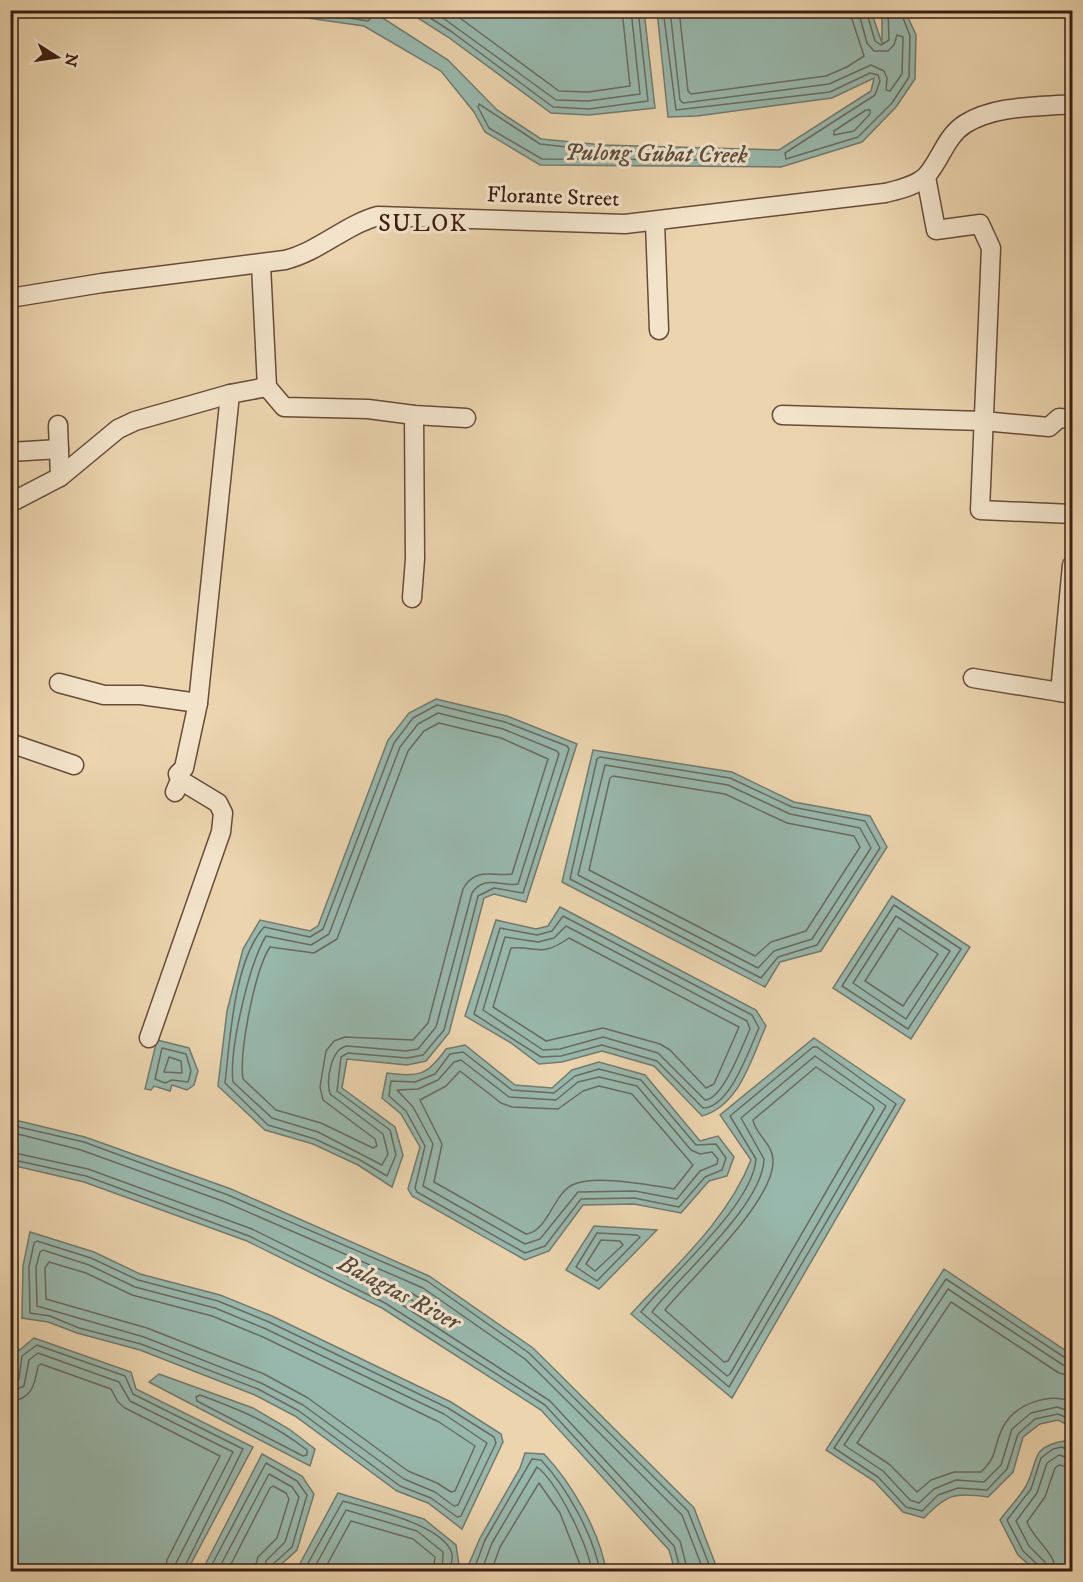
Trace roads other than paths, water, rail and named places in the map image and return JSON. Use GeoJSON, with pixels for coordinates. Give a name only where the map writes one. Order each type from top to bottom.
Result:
{"type":"FeatureCollection","features":[{"type":"Feature","properties":{"kind":"street"},"geometry":{"type":"LineString","coordinates":[[1072,104],[1005,110],[963,124],[947,142],[926,177],[936,230],[980,224],[991,248],[980,510],[1072,514]]}},
{"type":"Feature","properties":{"kind":"street","name":"Florante Street"},"geometry":{"type":"LineString","coordinates":[[10,298],[102,283],[261,265],[303,255],[356,224],[378,216],[625,224],[655,222],[885,193],[903,188],[926,177]]}},
{"type":"Feature","properties":{"kind":"street"},"geometry":{"type":"LineString","coordinates":[[655,222],[659,330]]}},
{"type":"Feature","properties":{"kind":"street"},"geometry":{"type":"LineString","coordinates":[[261,265],[267,387],[284,407],[368,409],[466,418]]}},
{"type":"Feature","properties":{"kind":"street"},"geometry":{"type":"LineString","coordinates":[[10,503],[60,477],[118,429],[135,421],[230,394],[267,387]]}},
{"type":"Feature","properties":{"kind":"street"},"geometry":{"type":"LineString","coordinates":[[149,1038],[221,832],[223,813],[218,803],[177,786],[178,774],[184,768],[198,703],[230,394]]}},
{"type":"Feature","properties":{"kind":"street"},"geometry":{"type":"LineString","coordinates":[[412,598],[415,559],[414,415]]}},
{"type":"Feature","properties":{"kind":"street"},"geometry":{"type":"LineString","coordinates":[[782,415],[983,421],[1049,427],[1059,418],[1072,419]]}},
{"type":"Feature","properties":{"kind":"street"},"geometry":{"type":"LineString","coordinates":[[58,426],[60,477]]}},
{"type":"Feature","properties":{"kind":"street"},"geometry":{"type":"LineString","coordinates":[[11,444],[59,449]]}},
{"type":"Feature","properties":{"kind":"street"},"geometry":{"type":"LineString","coordinates":[[973,678],[1066,693],[1072,565]]}},
{"type":"Feature","properties":{"kind":"street"},"geometry":{"type":"LineString","coordinates":[[59,683],[104,696],[141,694],[198,703]]}},
{"type":"Feature","properties":{"kind":"street"},"geometry":{"type":"LineString","coordinates":[[10,743],[74,765]]}},
{"type":"Feature","properties":{"kind":"water","name":"Pulong Gubat Creek"},"geometry":{"type":"Polygon","coordinates":[[[258,11],[372,11],[448,60],[497,110],[541,139],[603,145],[779,150],[871,91],[874,78],[832,98],[697,116],[668,117],[657,11],[871,11],[882,43],[882,11],[905,11],[916,35],[915,79],[896,107],[862,142],[781,167],[540,165],[485,132],[474,112],[441,71],[364,26],[258,11]]]}},
{"type":"Feature","properties":{"kind":"water"},"geometry":{"type":"Polygon","coordinates":[[[407,11],[644,11],[655,108],[589,115],[551,113],[448,37],[407,11]]]}},
{"type":"Feature","properties":{"kind":"water"},"geometry":{"type":"Polygon","coordinates":[[[436,699],[507,716],[577,744],[526,902],[494,894],[484,898],[449,1033],[426,1061],[407,1065],[347,1059],[342,1088],[395,1127],[403,1155],[392,1187],[358,1165],[313,1144],[265,1130],[218,1086],[227,1011],[243,949],[260,920],[310,931],[318,926],[388,740],[409,713],[436,699]]]}},
{"type":"Feature","properties":{"kind":"water"},"geometry":{"type":"Polygon","coordinates":[[[593,750],[732,772],[794,802],[870,816],[887,847],[821,951],[780,962],[765,987],[562,882],[593,750]]]}},
{"type":"Feature","properties":{"kind":"water"},"geometry":{"type":"Polygon","coordinates":[[[892,896],[970,947],[911,1039],[833,988],[892,896]]]}},
{"type":"Feature","properties":{"kind":"water"},"geometry":{"type":"Polygon","coordinates":[[[560,907],[756,1010],[766,1026],[743,1079],[726,1102],[702,1116],[654,1066],[602,1051],[562,1062],[539,1064],[511,1043],[465,1016],[496,920],[536,929],[548,926],[560,907]]]}},
{"type":"Feature","properties":{"kind":"water"},"geometry":{"type":"Polygon","coordinates":[[[814,1038],[905,1100],[732,1398],[631,1314],[682,1261],[714,1223],[741,1182],[751,1160],[720,1115],[814,1038]]]}},
{"type":"Feature","properties":{"kind":"water"},"geometry":{"type":"Polygon","coordinates":[[[157,1040],[189,1048],[198,1071],[194,1085],[187,1090],[172,1085],[170,1091],[154,1086],[151,1090],[145,1089],[157,1040]]]}},
{"type":"Feature","properties":{"kind":"water"},"geometry":{"type":"Polygon","coordinates":[[[465,1045],[515,1085],[552,1088],[572,1070],[599,1062],[645,1075],[700,1141],[718,1136],[734,1157],[727,1176],[709,1181],[681,1213],[634,1204],[583,1205],[549,1251],[525,1260],[412,1196],[408,1189],[420,1147],[401,1114],[382,1098],[387,1073],[407,1075],[421,1073],[433,1065],[446,1049],[465,1045]]]}},
{"type":"Feature","properties":{"kind":"water","name":"Balagtas River"},"geometry":{"type":"Polygon","coordinates":[[[11,1119],[85,1137],[231,1189],[429,1276],[533,1348],[694,1508],[718,1571],[675,1571],[669,1550],[541,1410],[382,1308],[247,1241],[84,1182],[11,1165],[11,1119]]]}},
{"type":"Feature","properties":{"kind":"water"},"geometry":{"type":"Polygon","coordinates":[[[594,1226],[657,1230],[599,1289],[566,1270],[594,1226]]]}},
{"type":"Feature","properties":{"kind":"water"},"geometry":{"type":"Polygon","coordinates":[[[30,1232],[94,1252],[140,1274],[220,1295],[272,1316],[451,1402],[501,1434],[503,1442],[462,1529],[428,1503],[397,1491],[295,1416],[255,1395],[140,1350],[77,1333],[48,1322],[22,1318],[23,1266],[30,1232]]]}},
{"type":"Feature","properties":{"kind":"water"},"geometry":{"type":"Polygon","coordinates":[[[944,1269],[1072,1355],[1072,1427],[1058,1420],[1040,1424],[1023,1437],[1013,1472],[988,1497],[959,1495],[952,1497],[939,1504],[924,1518],[903,1512],[874,1481],[826,1450],[944,1269]]]}},
{"type":"Feature","properties":{"kind":"water"},"geometry":{"type":"Polygon","coordinates":[[[34,1338],[131,1372],[136,1389],[253,1447],[187,1571],[20,1572],[11,1567],[10,1401],[16,1353],[34,1338]]]}},
{"type":"Feature","properties":{"kind":"water"},"geometry":{"type":"Polygon","coordinates":[[[159,1374],[253,1408],[289,1429],[315,1449],[310,1466],[149,1382],[159,1374]]]}},
{"type":"Feature","properties":{"kind":"water"},"geometry":{"type":"Polygon","coordinates":[[[1064,1441],[1072,1447],[1072,1571],[1036,1571],[1018,1555],[1000,1520],[1026,1486],[1040,1452],[1045,1447],[1064,1441]]]}},
{"type":"Feature","properties":{"kind":"water"},"geometry":{"type":"Polygon","coordinates":[[[525,1453],[544,1454],[574,1493],[598,1540],[606,1571],[466,1571],[480,1538],[520,1468],[525,1453]]]}},
{"type":"Feature","properties":{"kind":"water"},"geometry":{"type":"Polygon","coordinates":[[[262,1454],[302,1476],[314,1494],[297,1550],[274,1571],[202,1571],[262,1454]]]}},
{"type":"Feature","properties":{"kind":"water"},"geometry":{"type":"Polygon","coordinates":[[[338,1493],[424,1519],[456,1545],[459,1565],[453,1572],[296,1571],[338,1493]]]}},
{"type":"Feature","properties":{"kind":"district","name":"SULOK"},"geometry":{"type":"Point","coordinates":[423,224]}}]}
